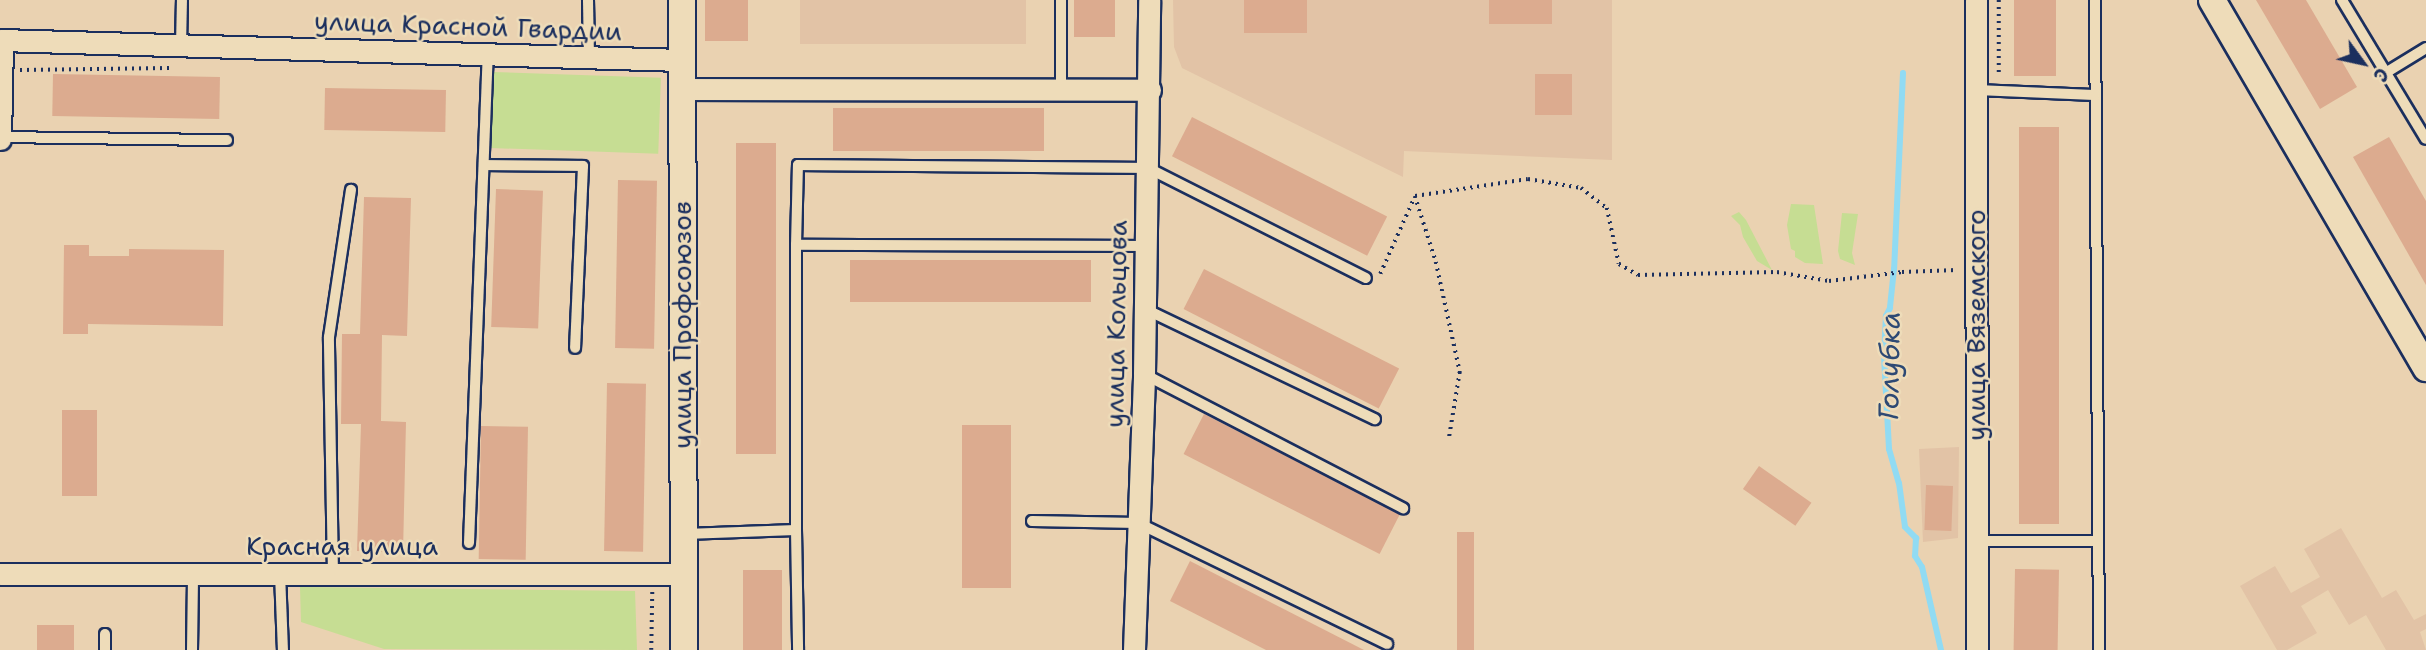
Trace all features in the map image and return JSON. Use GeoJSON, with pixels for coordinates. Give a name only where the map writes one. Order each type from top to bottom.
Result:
{"type":"FeatureCollection","features":[{"type":"Feature","properties":{"kind":"street","name":"улица Профсоюзов"},"geometry":{"type":"LineString","coordinates":[[682,0],[684,650]]}},
{"type":"Feature","properties":{"kind":"street","name":"улица Кольцова"},"geometry":{"type":"LineString","coordinates":[[1134,650],[1144,374],[1150,90],[1149,0]]}},
{"type":"Feature","properties":{"kind":"street","name":"улица Вяземского"},"geometry":{"type":"LineString","coordinates":[[1976,0],[1977,650]]}},
{"type":"Feature","properties":{"kind":"street"},"geometry":{"type":"LineString","coordinates":[[2212,0],[2426,368]]}},
{"type":"Feature","properties":{"kind":"street","name":"улица Красной Гвардии"},"geometry":{"type":"LineString","coordinates":[[1,40],[682,60]]}},
{"type":"Feature","properties":{"kind":"street"},"geometry":{"type":"LineString","coordinates":[[0,138],[1,40]]}},
{"type":"Feature","properties":{"kind":"street"},"geometry":{"type":"LineString","coordinates":[[682,89],[1150,90]]}},
{"type":"Feature","properties":{"kind":"street","name":"Красная улица"},"geometry":{"type":"LineString","coordinates":[[0,574],[684,574]]}},
{"type":"Feature","properties":{"kind":"lane"},"geometry":{"type":"LineString","coordinates":[[181,46],[182,0]]}},
{"type":"Feature","properties":{"kind":"lane"},"geometry":{"type":"LineString","coordinates":[[588,0],[589,58]]}},
{"type":"Feature","properties":{"kind":"lane"},"geometry":{"type":"LineString","coordinates":[[1061,0],[1061,90]]}},
{"type":"Feature","properties":{"kind":"lane"},"geometry":{"type":"LineString","coordinates":[[2095,0],[2099,650]]}},
{"type":"Feature","properties":{"kind":"lane"},"geometry":{"type":"LineString","coordinates":[[2342,0],[2426,139]]}},
{"type":"Feature","properties":{"kind":"lane"},"geometry":{"type":"LineString","coordinates":[[2387,72],[2426,48]]}},
{"type":"Feature","properties":{"kind":"lane"},"geometry":{"type":"LineString","coordinates":[[469,543],[488,55]]}},
{"type":"Feature","properties":{"kind":"lane"},"geometry":{"type":"LineString","coordinates":[[1976,90],[2095,95]]}},
{"type":"Feature","properties":{"kind":"lane"},"geometry":{"type":"LineString","coordinates":[[0,138],[227,140]]}},
{"type":"Feature","properties":{"kind":"lane"},"geometry":{"type":"LineString","coordinates":[[484,165],[583,166],[575,348]]}},
{"type":"Feature","properties":{"kind":"lane"},"geometry":{"type":"LineString","coordinates":[[798,650],[798,165],[1148,168],[1371,282]]}},
{"type":"Feature","properties":{"kind":"lane"},"geometry":{"type":"LineString","coordinates":[[333,574],[328,337],[351,190]]}},
{"type":"Feature","properties":{"kind":"lane"},"geometry":{"type":"LineString","coordinates":[[796,245],[1146,246]]}},
{"type":"Feature","properties":{"kind":"lane"},"geometry":{"type":"LineString","coordinates":[[1145,309],[1375,419]]}},
{"type":"Feature","properties":{"kind":"lane"},"geometry":{"type":"LineString","coordinates":[[1144,374],[1403,508]]}},
{"type":"Feature","properties":{"kind":"lane"},"geometry":{"type":"LineString","coordinates":[[1032,521],[1138,523],[1387,644]]}},
{"type":"Feature","properties":{"kind":"lane"},"geometry":{"type":"LineString","coordinates":[[683,534],[796,530]]}},
{"type":"Feature","properties":{"kind":"lane"},"geometry":{"type":"LineString","coordinates":[[1976,541],[2098,541]]}},
{"type":"Feature","properties":{"kind":"lane"},"geometry":{"type":"LineString","coordinates":[[280,573],[283,650]]}},
{"type":"Feature","properties":{"kind":"lane"},"geometry":{"type":"LineString","coordinates":[[192,650],[193,574]]}},
{"type":"Feature","properties":{"kind":"lane"},"geometry":{"type":"LineString","coordinates":[[104,634],[105,650]]}},
{"type":"Feature","properties":{"kind":"path"},"geometry":{"type":"LineString","coordinates":[[1415,196],[1528,179],[1581,188],[1607,208],[1619,264],[1638,275],[1777,272],[1829,281],[1902,272],[1976,270]]}},
{"type":"Feature","properties":{"kind":"path"},"geometry":{"type":"LineString","coordinates":[[1371,282],[1415,196]]}},
{"type":"Feature","properties":{"kind":"path"},"geometry":{"type":"LineString","coordinates":[[1415,196],[1436,262],[1461,372],[1449,439]]}},
{"type":"Feature","properties":{"kind":"path"},"geometry":{"type":"LineString","coordinates":[[652,575],[652,650]]}},
{"type":"Feature","properties":{"kind":"shaded area"},"geometry":{"type":"Polygon","coordinates":[[[800,0],[1026,0],[1026,44],[800,44],[800,0]]]}},
{"type":"Feature","properties":{"kind":"shaded area"},"geometry":{"type":"Polygon","coordinates":[[[1173,0],[1612,0],[1612,160],[1404,151],[1403,177],[1182,68],[1174,47],[1173,0]]]}},
{"type":"Feature","properties":{"kind":"shaded area"},"geometry":{"type":"Polygon","coordinates":[[[1959,447],[1958,538],[1923,542],[1919,449],[1959,447]]]}},
{"type":"Feature","properties":{"kind":"shaded area"},"geometry":{"type":"Polygon","coordinates":[[[2341,528],[2382,598],[2396,590],[2414,620],[2426,614],[2426,629],[2420,632],[2426,650],[2386,650],[2366,615],[2349,625],[2328,590],[2301,606],[2317,633],[2287,650],[2277,650],[2240,586],[2275,566],[2291,593],[2320,577],[2304,549],[2341,528]]]}},
{"type":"Feature","properties":{"kind":"green space"},"geometry":{"type":"Polygon","coordinates":[[[493,72],[661,78],[658,154],[490,148],[493,72]]]}},
{"type":"Feature","properties":{"kind":"green space"},"geometry":{"type":"Polygon","coordinates":[[[1791,204],[1814,205],[1823,264],[1805,263],[1795,257],[1787,225],[1791,204]]]}},
{"type":"Feature","properties":{"kind":"green space"},"geometry":{"type":"Polygon","coordinates":[[[1739,212],[1746,220],[1772,270],[1757,261],[1743,237],[1740,225],[1731,216],[1739,212]]]}},
{"type":"Feature","properties":{"kind":"green space"},"geometry":{"type":"Polygon","coordinates":[[[1842,213],[1858,214],[1852,253],[1855,265],[1840,259],[1838,251],[1842,213]]]}},
{"type":"Feature","properties":{"kind":"green space"},"geometry":{"type":"Polygon","coordinates":[[[300,587],[635,591],[637,650],[384,649],[301,622],[300,587]]]}},
{"type":"Feature","properties":{"kind":"building"},"geometry":{"type":"Polygon","coordinates":[[[705,0],[748,0],[748,41],[705,41],[705,0]]]}},
{"type":"Feature","properties":{"kind":"building"},"geometry":{"type":"Polygon","coordinates":[[[1074,0],[1115,0],[1115,37],[1074,37],[1074,0]]]}},
{"type":"Feature","properties":{"kind":"building"},"geometry":{"type":"Polygon","coordinates":[[[1244,0],[1307,0],[1307,33],[1244,33],[1244,0]]]}},
{"type":"Feature","properties":{"kind":"building"},"geometry":{"type":"Polygon","coordinates":[[[1489,0],[1552,0],[1552,24],[1489,24],[1489,0]]]}},
{"type":"Feature","properties":{"kind":"building"},"geometry":{"type":"Polygon","coordinates":[[[2014,0],[2056,0],[2056,76],[2014,76],[2014,0]]]}},
{"type":"Feature","properties":{"kind":"building"},"geometry":{"type":"Polygon","coordinates":[[[2256,0],[2306,0],[2357,87],[2320,109],[2256,0]]]}},
{"type":"Feature","properties":{"kind":"building"},"geometry":{"type":"Polygon","coordinates":[[[53,74],[220,77],[219,119],[52,116],[53,74]]]}},
{"type":"Feature","properties":{"kind":"building"},"geometry":{"type":"Polygon","coordinates":[[[1535,74],[1572,74],[1572,115],[1535,115],[1535,74]]]}},
{"type":"Feature","properties":{"kind":"building"},"geometry":{"type":"Polygon","coordinates":[[[325,88],[446,90],[445,132],[324,130],[325,88]]]}},
{"type":"Feature","properties":{"kind":"building"},"geometry":{"type":"Polygon","coordinates":[[[833,108],[1044,108],[1044,151],[833,151],[833,108]]]}},
{"type":"Feature","properties":{"kind":"building"},"geometry":{"type":"Polygon","coordinates":[[[1192,117],[1387,216],[1367,256],[1172,156],[1192,117]]]}},
{"type":"Feature","properties":{"kind":"building"},"geometry":{"type":"Polygon","coordinates":[[[2019,127],[2059,127],[2059,524],[2019,524],[2019,127]]]}},
{"type":"Feature","properties":{"kind":"building"},"geometry":{"type":"Polygon","coordinates":[[[2389,137],[2426,201],[2426,285],[2353,157],[2389,137]]]}},
{"type":"Feature","properties":{"kind":"building"},"geometry":{"type":"Polygon","coordinates":[[[736,143],[776,143],[776,454],[736,454],[736,143]]]}},
{"type":"Feature","properties":{"kind":"building"},"geometry":{"type":"Polygon","coordinates":[[[618,180],[657,181],[654,349],[615,348],[618,180]]]}},
{"type":"Feature","properties":{"kind":"building"},"geometry":{"type":"Polygon","coordinates":[[[496,189],[543,191],[538,329],[491,327],[496,189]]]}},
{"type":"Feature","properties":{"kind":"building"},"geometry":{"type":"Polygon","coordinates":[[[364,197],[411,198],[407,336],[382,335],[381,421],[406,422],[403,553],[357,551],[361,424],[341,424],[342,334],[360,334],[364,197]]]}},
{"type":"Feature","properties":{"kind":"building"},"geometry":{"type":"Polygon","coordinates":[[[64,245],[89,245],[89,256],[129,256],[129,249],[224,250],[223,326],[88,324],[88,334],[63,334],[64,245]]]}},
{"type":"Feature","properties":{"kind":"building"},"geometry":{"type":"Polygon","coordinates":[[[850,260],[1091,260],[1091,302],[850,302],[850,260]]]}},
{"type":"Feature","properties":{"kind":"building"},"geometry":{"type":"Polygon","coordinates":[[[1204,269],[1399,368],[1379,409],[1184,309],[1204,269]]]}},
{"type":"Feature","properties":{"kind":"building"},"geometry":{"type":"Polygon","coordinates":[[[607,383],[646,384],[643,552],[604,551],[607,383]]]}},
{"type":"Feature","properties":{"kind":"building"},"geometry":{"type":"Polygon","coordinates":[[[62,410],[97,410],[97,496],[62,496],[62,410]]]}},
{"type":"Feature","properties":{"kind":"building"},"geometry":{"type":"Polygon","coordinates":[[[1204,414],[1400,514],[1380,554],[1184,454],[1204,414]]]}},
{"type":"Feature","properties":{"kind":"building"},"geometry":{"type":"Polygon","coordinates":[[[962,425],[1011,425],[1011,588],[962,588],[962,425]]]}},
{"type":"Feature","properties":{"kind":"building"},"geometry":{"type":"Polygon","coordinates":[[[481,426],[528,427],[526,560],[479,559],[481,426]]]}},
{"type":"Feature","properties":{"kind":"building"},"geometry":{"type":"Polygon","coordinates":[[[1759,466],[1811,503],[1795,526],[1743,489],[1759,466]]]}},
{"type":"Feature","properties":{"kind":"building"},"geometry":{"type":"Polygon","coordinates":[[[1926,485],[1953,486],[1951,531],[1924,530],[1926,485]]]}},
{"type":"Feature","properties":{"kind":"building"},"geometry":{"type":"Polygon","coordinates":[[[1457,532],[1474,532],[1474,650],[1457,650],[1457,532]]]}},
{"type":"Feature","properties":{"kind":"building"},"geometry":{"type":"Polygon","coordinates":[[[1190,561],[1364,650],[1266,650],[1170,601],[1190,561]]]}},
{"type":"Feature","properties":{"kind":"building"},"geometry":{"type":"Polygon","coordinates":[[[2015,569],[2059,570],[2058,650],[2014,650],[2015,569]]]}},
{"type":"Feature","properties":{"kind":"building"},"geometry":{"type":"Polygon","coordinates":[[[743,570],[782,570],[782,650],[743,650],[743,570]]]}},
{"type":"Feature","properties":{"kind":"building"},"geometry":{"type":"Polygon","coordinates":[[[37,625],[74,625],[74,650],[37,650],[37,625]]]}},
{"type":"Feature","properties":{"kind":"waterway","name":"Голубка"},"geometry":{"type":"LineString","coordinates":[[1903,73],[1894,269],[1890,308],[1886,316],[1884,356],[1889,449],[1899,483],[1905,527],[1916,538],[1915,556],[1922,567],[1941,650]]}}]}
